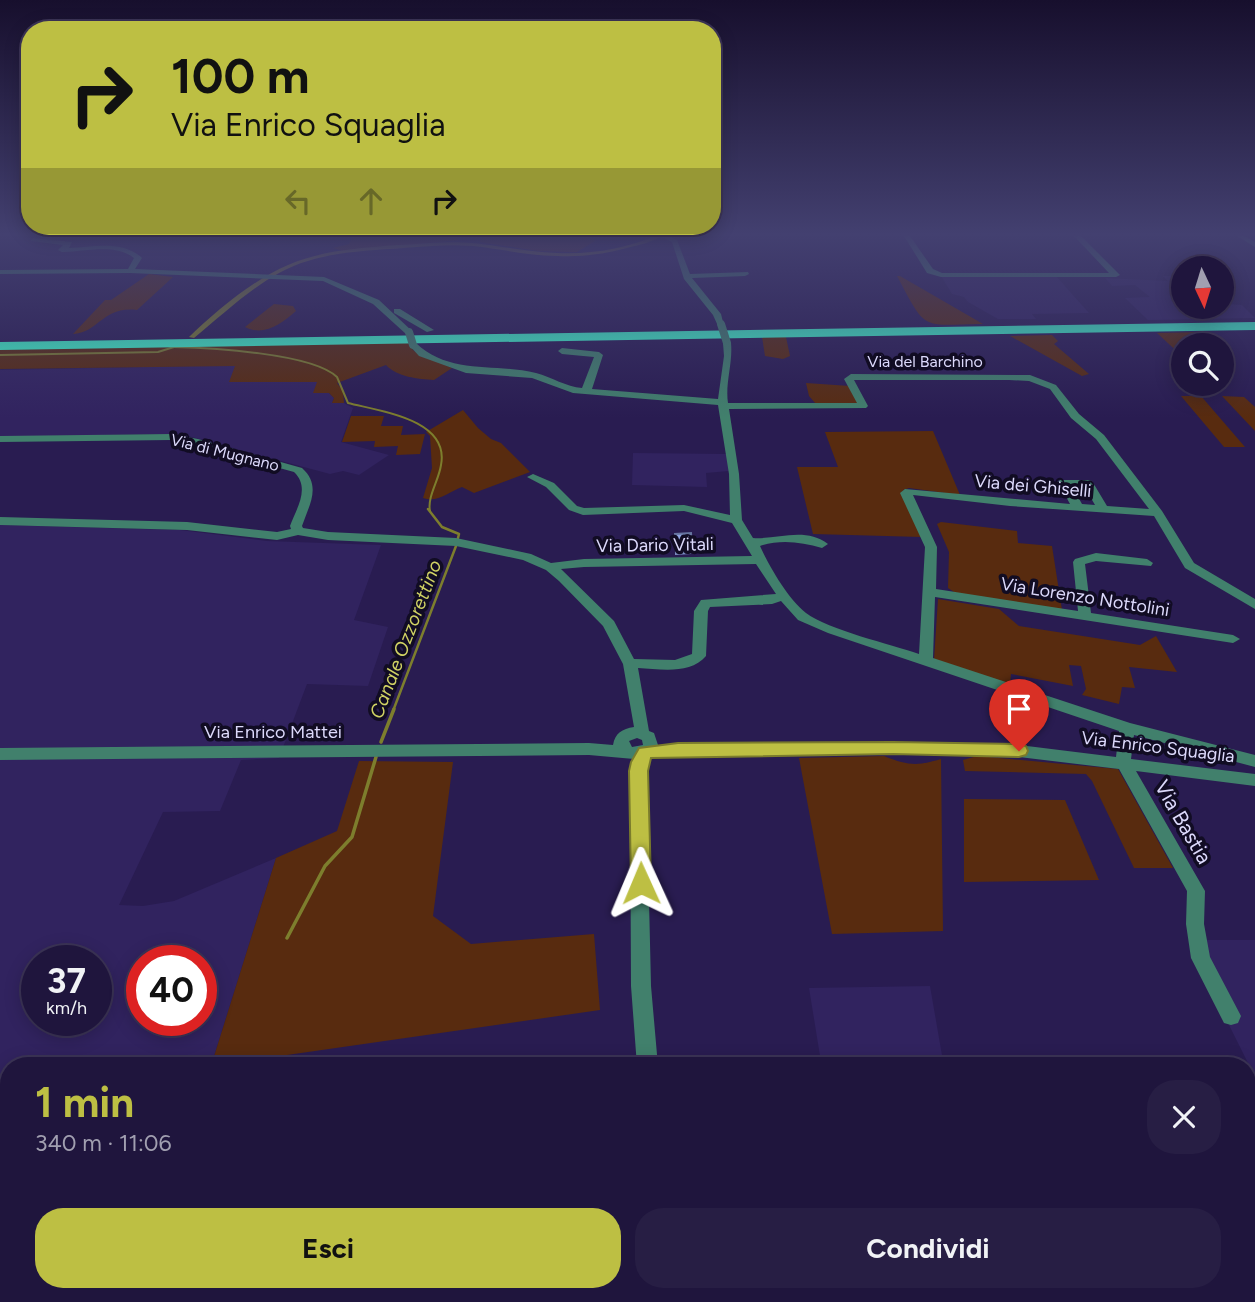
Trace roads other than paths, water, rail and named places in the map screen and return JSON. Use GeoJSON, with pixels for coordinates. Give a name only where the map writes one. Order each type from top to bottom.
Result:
{"type":"FeatureCollection","features":[{"type":"Feature","properties":{"kind":"highway"},"geometry":{"type":"LineString","coordinates":[[0,344],[1255,324]]}},
{"type":"Feature","properties":{"kind":"street"},"geometry":{"type":"LineString","coordinates":[[364,297],[430,330]]}},
{"type":"Feature","properties":{"kind":"street"},"geometry":{"type":"LineString","coordinates":[[702,297],[721,324],[727,343],[723,404],[734,474],[736,520],[783,596],[803,617],[926,662],[1127,728],[1255,761]]}},
{"type":"Feature","properties":{"kind":"street"},"geometry":{"type":"LineString","coordinates":[[376,302],[409,332],[413,345],[422,354],[466,370],[533,374],[560,386],[586,391],[723,404]]}},
{"type":"Feature","properties":{"kind":"street"},"geometry":{"type":"LineString","coordinates":[[562,351],[599,355],[586,391]]}},
{"type":"Feature","properties":{"kind":"street","name":"Via del Barchino"},"geometry":{"type":"LineString","coordinates":[[723,404],[863,406],[849,379],[851,377],[1030,377],[1054,387],[1075,416],[1100,437],[1158,513]]}},
{"type":"Feature","properties":{"kind":"street","name":"Via di Mugnano"},"geometry":{"type":"LineString","coordinates":[[0,439],[171,437],[298,470],[306,476],[310,484],[296,526],[298,531]]}},
{"type":"Feature","properties":{"kind":"street"},"geometry":{"type":"LineString","coordinates":[[533,477],[550,485],[573,508],[583,512],[684,508],[736,520]]}},
{"type":"Feature","properties":{"kind":"street"},"geometry":{"type":"LineString","coordinates":[[1078,508],[1064,482],[1088,483],[1104,510]]}},
{"type":"Feature","properties":{"kind":"street","name":"Via dei Ghiselli"},"geometry":{"type":"LineString","coordinates":[[930,592],[931,547],[906,493],[917,491],[1078,508],[1158,513]]}},
{"type":"Feature","properties":{"kind":"street"},"geometry":{"type":"LineString","coordinates":[[1158,513],[1189,565],[1255,605]]}},
{"type":"Feature","properties":{"kind":"street"},"geometry":{"type":"LineString","coordinates":[[0,521],[187,526],[277,536],[298,531],[328,536],[476,544],[527,557],[550,567],[564,578],[609,624],[630,664],[637,714],[641,986],[647,1057]]}},
{"type":"Feature","properties":{"kind":"street"},"geometry":{"type":"LineString","coordinates":[[0,536],[14,521]]}},
{"type":"Feature","properties":{"kind":"street"},"geometry":{"type":"LineString","coordinates":[[753,544],[764,539],[822,544]]}},
{"type":"Feature","properties":{"kind":"street"},"geometry":{"type":"LineString","coordinates":[[1086,616],[1079,562],[1096,557],[1147,563]]}},
{"type":"Feature","properties":{"kind":"street","name":"Via Dario Vitali"},"geometry":{"type":"LineString","coordinates":[[550,567],[584,563],[760,559]]}},
{"type":"Feature","properties":{"kind":"street"},"geometry":{"type":"LineString","coordinates":[[926,662],[930,592]]}},
{"type":"Feature","properties":{"kind":"street","name":"Via Lorenzo Nottolini"},"geometry":{"type":"LineString","coordinates":[[930,592],[1233,639]]}},
{"type":"Feature","properties":{"kind":"street"},"geometry":{"type":"LineString","coordinates":[[630,664],[682,665],[693,661],[699,656],[701,611],[706,603],[772,600],[783,596]]}},
{"type":"Feature","properties":{"kind":"street"},"geometry":{"type":"LineString","coordinates":[[1123,762],[1127,728]]}},
{"type":"Feature","properties":{"kind":"street","name":"Via Enrico Mattei"},"geometry":{"type":"LineString","coordinates":[[0,754],[636,747]]}},
{"type":"Feature","properties":{"kind":"street","name":"Via Enrico Squaglia"},"geometry":{"type":"LineString","coordinates":[[636,747],[976,748],[1123,762],[1255,779]]}},
{"type":"Feature","properties":{"kind":"street","name":"Via Bastia"},"geometry":{"type":"LineString","coordinates":[[1123,762],[1196,891],[1195,924],[1201,958],[1231,1016]]}},
{"type":"Feature","properties":{"kind":"waterway"},"geometry":{"type":"LineString","coordinates":[[192,337],[241,297]]}},
{"type":"Feature","properties":{"kind":"waterway","name":"Canale Ozzorettino"},"geometry":{"type":"LineString","coordinates":[[0,355],[158,352],[174,347],[260,353],[306,362],[337,377],[348,403],[410,420],[435,437],[441,449],[441,465],[430,500],[430,511]]}},
{"type":"Feature","properties":{"kind":"waterway","name":"Canale Ozzorettino"},"geometry":{"type":"LineString","coordinates":[[428,509],[442,527],[459,534],[458,538]]}},
{"type":"Feature","properties":{"kind":"waterway","name":"Canale Ozzorettino"},"geometry":{"type":"LineString","coordinates":[[393,711],[456,546]]}},
{"type":"Feature","properties":{"kind":"waterway","name":"Canale Ozzorettino"},"geometry":{"type":"LineString","coordinates":[[381,742],[394,709]]}},
{"type":"Feature","properties":{"kind":"waterway","name":"Canale Ozzorettino"},"geometry":{"type":"LineString","coordinates":[[287,938],[325,866],[352,837],[376,757]]}}]}
